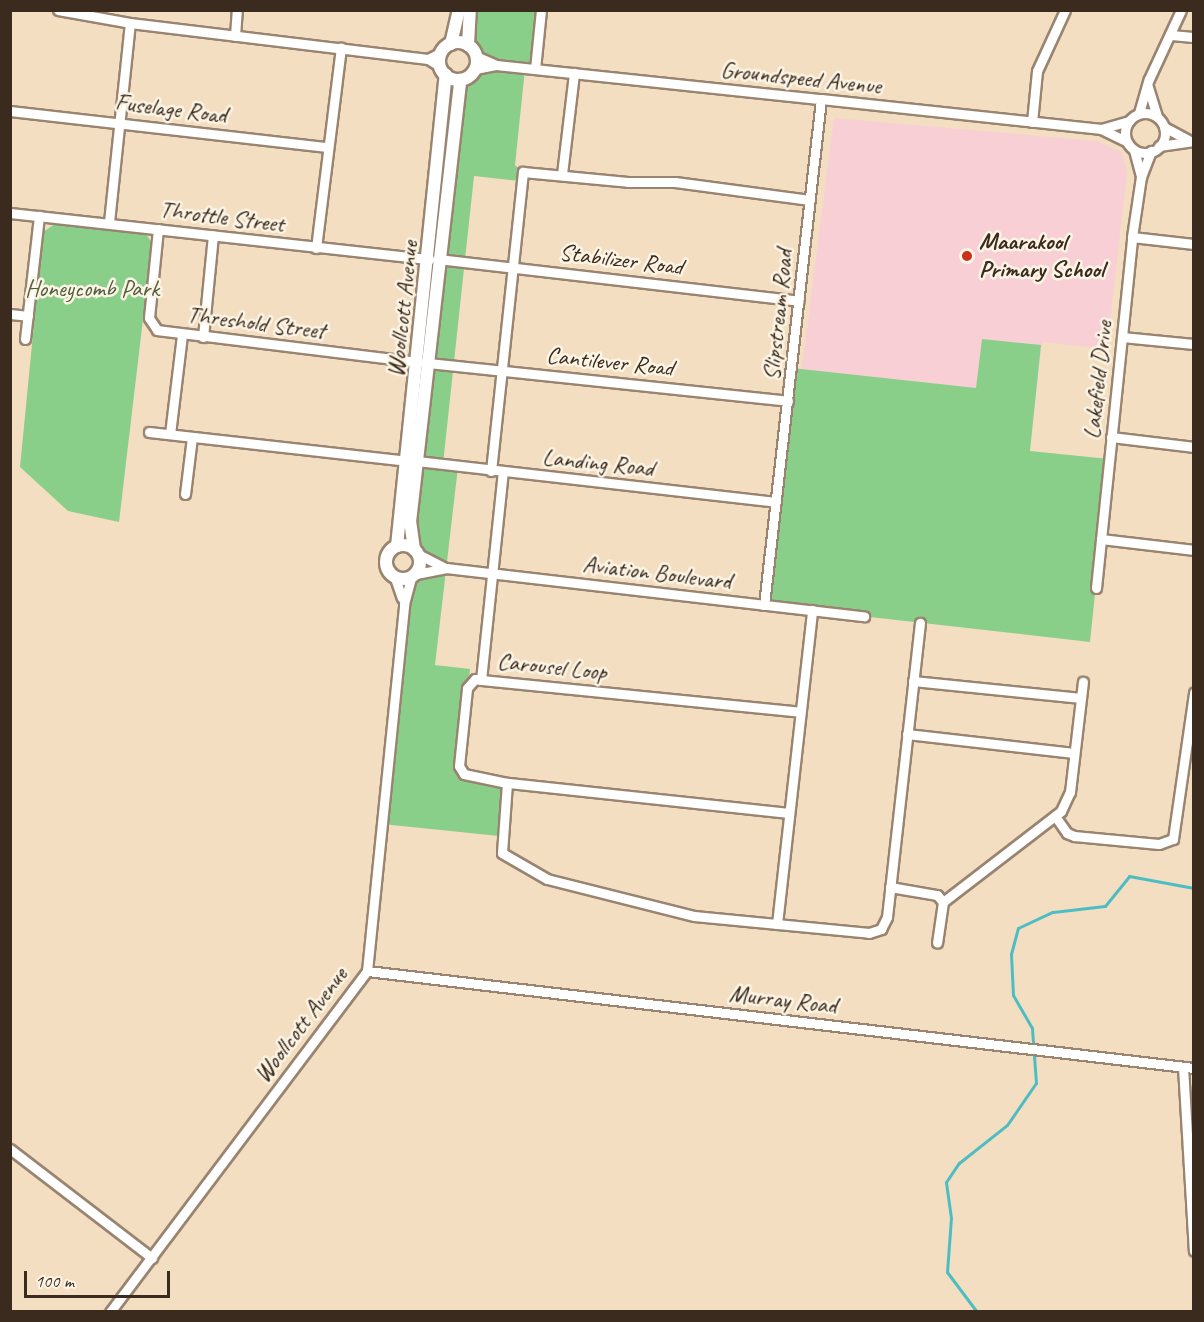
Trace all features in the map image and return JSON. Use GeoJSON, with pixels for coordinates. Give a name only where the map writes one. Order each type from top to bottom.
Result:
{"type":"FeatureCollection","features":[{"type":"Feature","properties":{"kind":"main road","name":"Woollcott Avenue"},"geometry":{"type":"LineString","coordinates":[[395,578],[386,563],[388,553],[397,546],[412,461],[433,259],[443,71],[446,48],[459,10]]}},
{"type":"Feature","properties":{"kind":"main road"},"geometry":{"type":"LineString","coordinates":[[443,71],[460,80],[475,69],[470,10]]}},
{"type":"Feature","properties":{"kind":"main road"},"geometry":{"type":"LineString","coordinates":[[446,48],[472,50]]}},
{"type":"Feature","properties":{"kind":"main road","name":"Woollcott Avenue"},"geometry":{"type":"LineString","coordinates":[[433,259],[460,80]]}},
{"type":"Feature","properties":{"kind":"main road","name":"Woollcott Avenue"},"geometry":{"type":"LineString","coordinates":[[412,461],[410,522],[420,565],[413,576]]}},
{"type":"Feature","properties":{"kind":"main road"},"geometry":{"type":"LineString","coordinates":[[397,546],[416,552]]}},
{"type":"Feature","properties":{"kind":"main road"},"geometry":{"type":"LineString","coordinates":[[395,578],[413,576]]}},
{"type":"Feature","properties":{"kind":"street"},"geometry":{"type":"LineString","coordinates":[[58,10],[130,23],[428,59],[443,71]]}},
{"type":"Feature","properties":{"kind":"street"},"geometry":{"type":"LineString","coordinates":[[235,36],[237,10]]}},
{"type":"Feature","properties":{"kind":"street"},"geometry":{"type":"LineString","coordinates":[[535,69],[541,10]]}},
{"type":"Feature","properties":{"kind":"street"},"geometry":{"type":"LineString","coordinates":[[1032,122],[1037,71],[1065,10]]}},
{"type":"Feature","properties":{"kind":"street"},"geometry":{"type":"LineString","coordinates":[[1181,10],[1149,83],[1139,113],[1128,121],[1126,141],[1134,150],[1155,149],[1191,141]]}},
{"type":"Feature","properties":{"kind":"street"},"geometry":{"type":"LineString","coordinates":[[109,222],[130,23]]}},
{"type":"Feature","properties":{"kind":"street"},"geometry":{"type":"LineString","coordinates":[[1170,35],[1194,37]]}},
{"type":"Feature","properties":{"kind":"street"},"geometry":{"type":"LineString","coordinates":[[316,248],[340,48]]}},
{"type":"Feature","properties":{"kind":"street"},"geometry":{"type":"LineString","coordinates":[[428,59],[446,48]]}},
{"type":"Feature","properties":{"kind":"street","name":"Groundspeed Avenue"},"geometry":{"type":"LineString","coordinates":[[472,50],[496,65]]}},
{"type":"Feature","properties":{"kind":"street","name":"Groundspeed Avenue"},"geometry":{"type":"LineString","coordinates":[[475,69],[496,65],[1101,129],[1126,141]]}},
{"type":"Feature","properties":{"kind":"street"},"geometry":{"type":"LineString","coordinates":[[562,174],[574,73]]}},
{"type":"Feature","properties":{"kind":"street"},"geometry":{"type":"LineString","coordinates":[[1149,83],[1157,117],[1164,127],[1191,141]]}},
{"type":"Feature","properties":{"kind":"street","name":"Slipstream Road"},"geometry":{"type":"LineString","coordinates":[[764,605],[821,99]]}},
{"type":"Feature","properties":{"kind":"street","name":"Fuselage Road"},"geometry":{"type":"LineString","coordinates":[[10,111],[327,147]]}},
{"type":"Feature","properties":{"kind":"street"},"geometry":{"type":"LineString","coordinates":[[1139,113],[1157,117]]}},
{"type":"Feature","properties":{"kind":"street","name":"Groundspeed Avenue"},"geometry":{"type":"LineString","coordinates":[[1101,129],[1128,121]]}},
{"type":"Feature","properties":{"kind":"street"},"geometry":{"type":"LineString","coordinates":[[1155,149],[1164,127]]}},
{"type":"Feature","properties":{"kind":"street","name":"Lakefield Drive"},"geometry":{"type":"LineString","coordinates":[[1096,588],[1132,237],[1141,177],[1155,149]]}},
{"type":"Feature","properties":{"kind":"street","name":"Lakefield Drive"},"geometry":{"type":"LineString","coordinates":[[1134,150],[1141,177]]}},
{"type":"Feature","properties":{"kind":"street"},"geometry":{"type":"LineString","coordinates":[[491,471],[523,172],[628,182],[675,182],[810,200]]}},
{"type":"Feature","properties":{"kind":"street","name":"Throttle Street"},"geometry":{"type":"LineString","coordinates":[[10,213],[433,259]]}},
{"type":"Feature","properties":{"kind":"street"},"geometry":{"type":"LineString","coordinates":[[26,339],[39,216]]}},
{"type":"Feature","properties":{"kind":"street","name":"Threshold Street"},"geometry":{"type":"LineString","coordinates":[[158,229],[148,318],[157,330],[182,335],[423,362]]}},
{"type":"Feature","properties":{"kind":"street"},"geometry":{"type":"LineString","coordinates":[[202,337],[213,235]]}},
{"type":"Feature","properties":{"kind":"street"},"geometry":{"type":"LineString","coordinates":[[1132,237],[1194,244]]}},
{"type":"Feature","properties":{"kind":"street","name":"Stabilizer Road"},"geometry":{"type":"LineString","coordinates":[[433,259],[512,266],[799,301]]}},
{"type":"Feature","properties":{"kind":"street"},"geometry":{"type":"LineString","coordinates":[[10,314],[28,316]]}},
{"type":"Feature","properties":{"kind":"street"},"geometry":{"type":"LineString","coordinates":[[170,434],[182,335]]}},
{"type":"Feature","properties":{"kind":"street"},"geometry":{"type":"LineString","coordinates":[[1122,337],[1194,344]]}},
{"type":"Feature","properties":{"kind":"street","name":"Cantilever Road"},"geometry":{"type":"LineString","coordinates":[[423,362],[788,401]]}},
{"type":"Feature","properties":{"kind":"street","name":"Landing Road"},"geometry":{"type":"LineString","coordinates":[[149,432],[776,502]]}},
{"type":"Feature","properties":{"kind":"street"},"geometry":{"type":"LineString","coordinates":[[185,494],[192,437]]}},
{"type":"Feature","properties":{"kind":"street"},"geometry":{"type":"LineString","coordinates":[[1111,437],[1194,447]]}},
{"type":"Feature","properties":{"kind":"street"},"geometry":{"type":"LineString","coordinates":[[481,680],[503,472]]}},
{"type":"Feature","properties":{"kind":"street"},"geometry":{"type":"LineString","coordinates":[[1101,539],[1194,550]]}},
{"type":"Feature","properties":{"kind":"street","name":"Aviation Boulevard"},"geometry":{"type":"LineString","coordinates":[[416,552],[446,568]]}},
{"type":"Feature","properties":{"kind":"street","name":"Aviation Boulevard"},"geometry":{"type":"LineString","coordinates":[[413,576],[446,568],[864,616]]}},
{"type":"Feature","properties":{"kind":"street","name":"Woollcott Avenue"},"geometry":{"type":"LineString","coordinates":[[110,1311],[367,971],[404,604],[413,576]]}},
{"type":"Feature","properties":{"kind":"street","name":"Woollcott Avenue"},"geometry":{"type":"LineString","coordinates":[[395,578],[404,604]]}},
{"type":"Feature","properties":{"kind":"street"},"geometry":{"type":"LineString","coordinates":[[777,924],[812,610]]}},
{"type":"Feature","properties":{"kind":"street"},"geometry":{"type":"LineString","coordinates":[[507,783],[502,853],[511,861],[547,879],[676,913],[777,924],[875,931],[880,929],[887,917],[920,623]]}},
{"type":"Feature","properties":{"kind":"street","name":"Carousel Loop"},"geometry":{"type":"LineString","coordinates":[[789,813],[507,783],[470,776],[459,766],[467,688],[475,680],[481,680],[800,712]]}},
{"type":"Feature","properties":{"kind":"street"},"geometry":{"type":"LineString","coordinates":[[913,681],[1081,698]]}},
{"type":"Feature","properties":{"kind":"street"},"geometry":{"type":"LineString","coordinates":[[937,943],[943,902],[1055,816],[1070,792],[1083,682]]}},
{"type":"Feature","properties":{"kind":"street"},"geometry":{"type":"LineString","coordinates":[[1055,816],[1074,836],[1159,844],[1173,839],[1194,693]]}},
{"type":"Feature","properties":{"kind":"street"},"geometry":{"type":"LineString","coordinates":[[907,734],[1074,753]]}},
{"type":"Feature","properties":{"kind":"street"},"geometry":{"type":"LineString","coordinates":[[890,887],[929,893],[943,902]]}},
{"type":"Feature","properties":{"kind":"street","name":"Murray Road"},"geometry":{"type":"LineString","coordinates":[[367,971],[1194,1068]]}},
{"type":"Feature","properties":{"kind":"street"},"geometry":{"type":"LineString","coordinates":[[1183,1067],[1194,1251]]}},
{"type":"Feature","properties":{"kind":"street"},"geometry":{"type":"LineString","coordinates":[[10,1149],[152,1258]]}},
{"type":"Feature","properties":{"kind":"shaded area","name":"Maarakool Primary School"},"geometry":{"type":"Polygon","coordinates":[[[834,118],[1097,141],[1121,152],[1127,171],[1107,349],[1042,342],[1036,395],[801,374],[834,118]]]}},
{"type":"Feature","properties":{"kind":"green space"},"geometry":{"type":"Polygon","coordinates":[[[476,11],[541,11],[535,69],[525,69],[515,165],[523,172],[520,181],[474,176],[443,464],[458,467],[435,665],[470,669],[459,766],[461,770],[507,783],[499,836],[382,824],[404,604],[420,565],[410,525],[460,80],[475,69],[476,56],[468,45],[476,11]]]}},
{"type":"Feature","properties":{"kind":"green space","name":"Honeycomb Park"},"geometry":{"type":"Polygon","coordinates":[[[58,222],[144,231],[152,243],[119,522],[68,511],[20,467],[43,232],[58,222]]]}},
{"type":"Feature","properties":{"kind":"green space"},"geometry":{"type":"Polygon","coordinates":[[[982,339],[1041,345],[1030,451],[1109,459],[1090,642],[764,605],[792,368],[976,388],[982,339]]]}},
{"type":"Feature","properties":{"kind":"waterway"},"geometry":{"type":"LineString","coordinates":[[977,1312],[947,1272],[951,1218],[946,1182],[959,1163],[1007,1125],[1036,1083],[1032,1028],[1013,995],[1011,954],[1018,928],[1053,912],[1105,906],[1129,876],[1194,888]]}},
{"type":"Feature","properties":{"kind":"place","name":"Maarakool Primary School"},"geometry":{"type":"Point","coordinates":[967,256]}}]}
